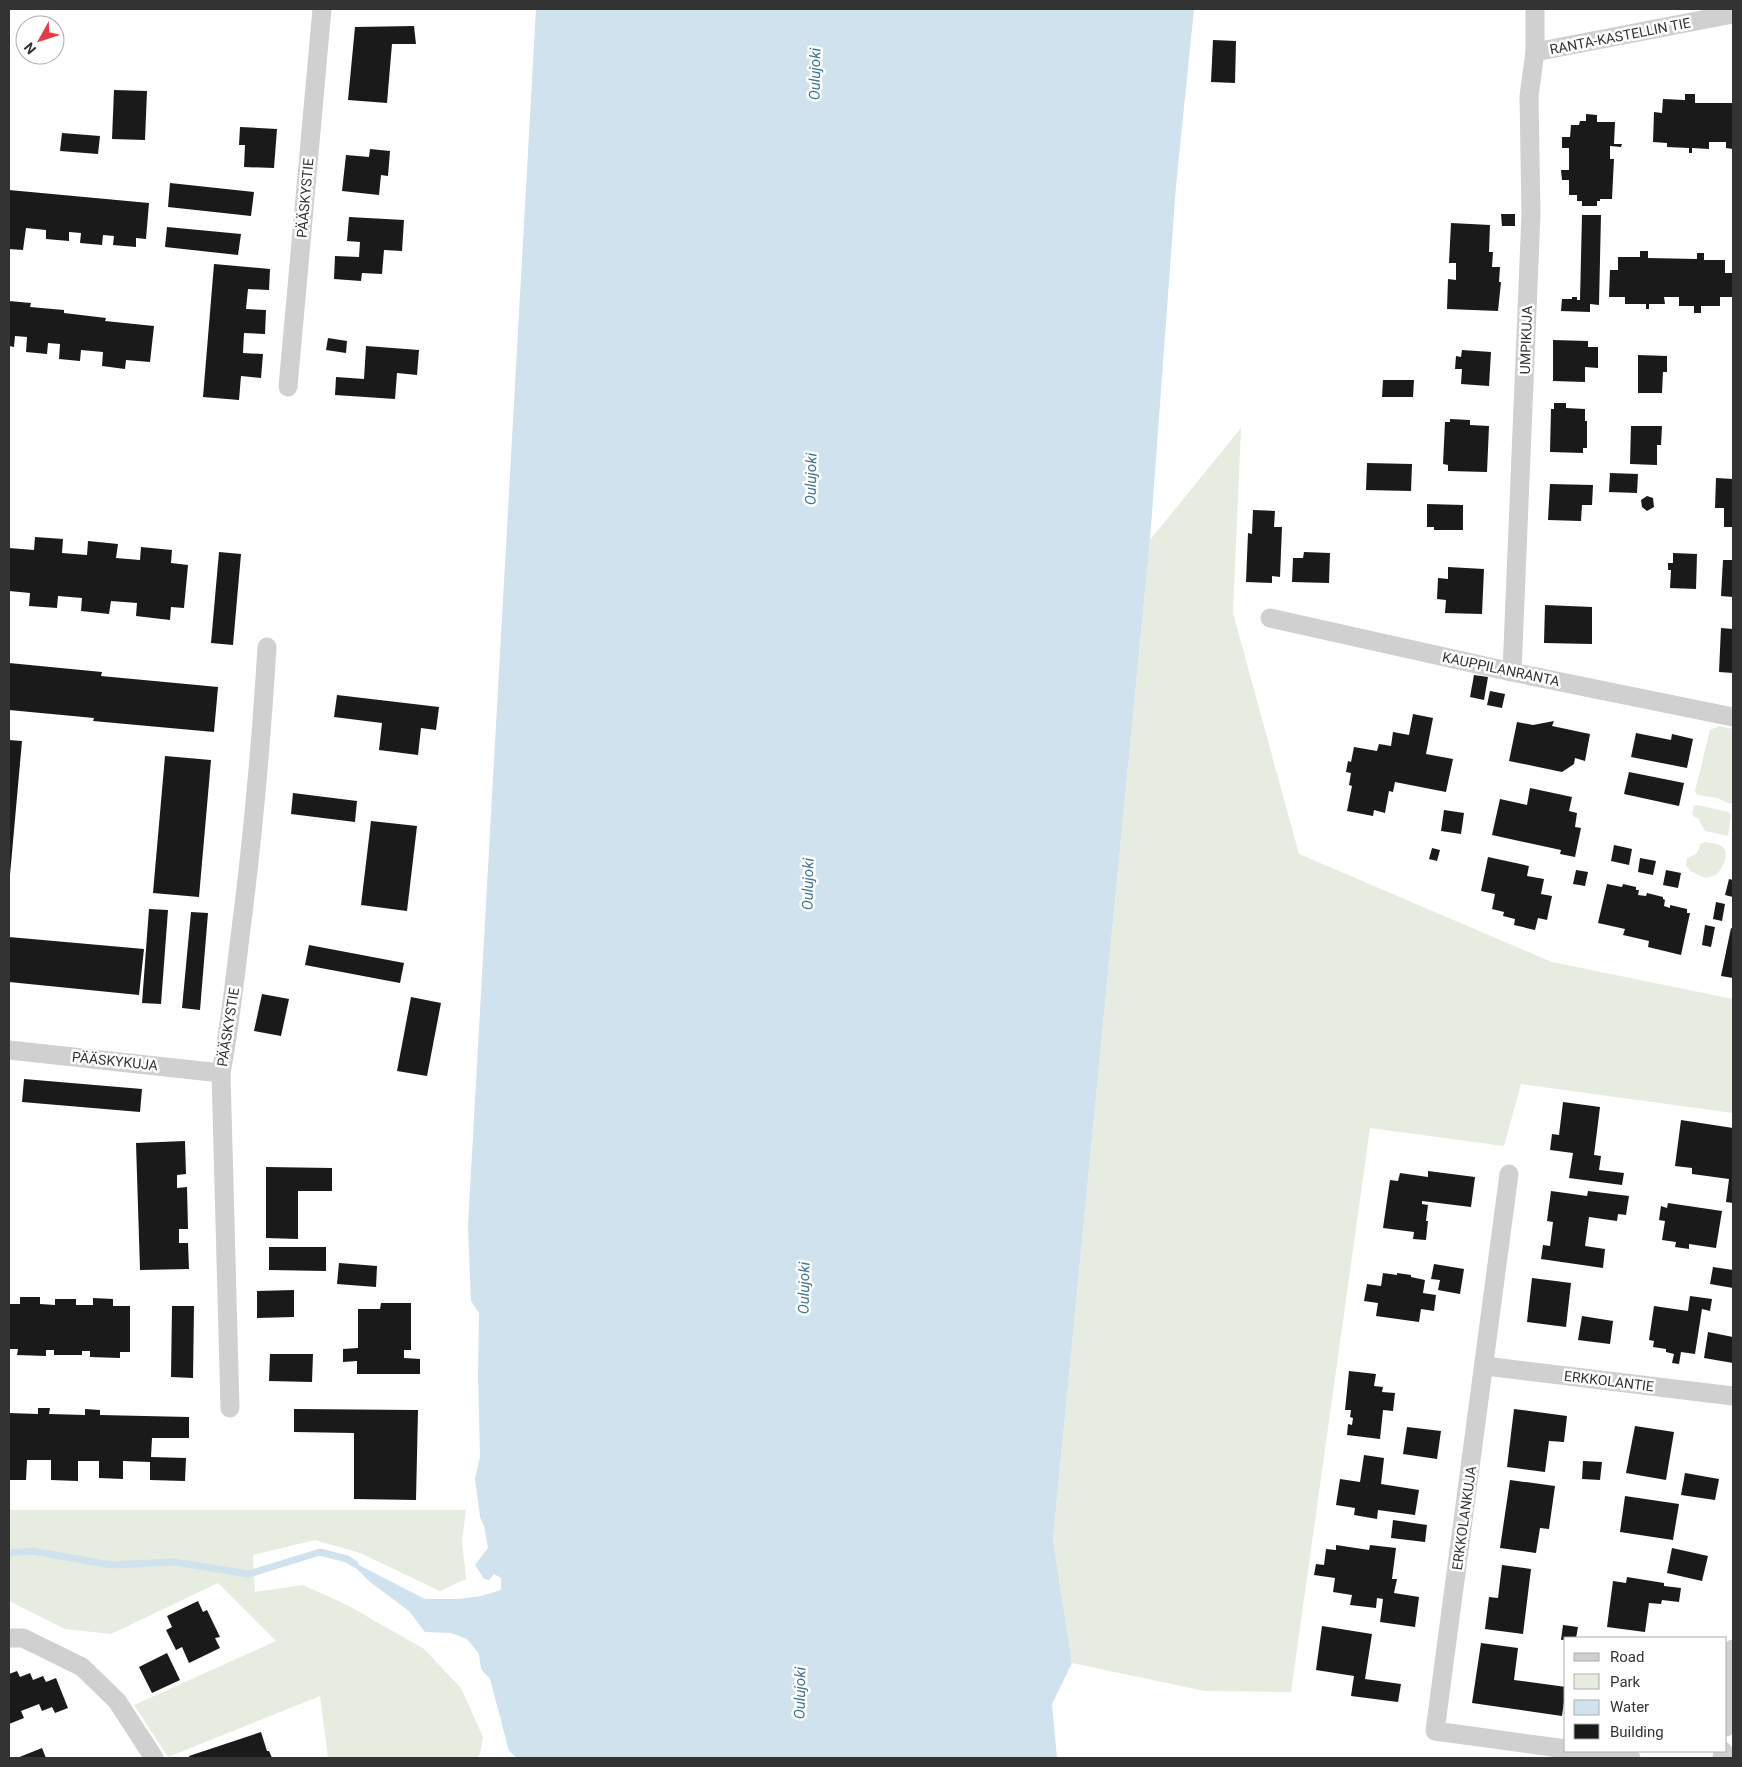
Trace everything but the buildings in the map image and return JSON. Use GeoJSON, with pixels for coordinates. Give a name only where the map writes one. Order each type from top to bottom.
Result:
{"type":"FeatureCollection","features":[{"type":"Feature","properties":{"kind":"street","name":"PÄÄSKYSTIE"},"geometry":{"type":"LineString","coordinates":[[288,387],[322,9]]}},
{"type":"Feature","properties":{"kind":"street","name":"UMPIKUJA"},"geometry":{"type":"LineString","coordinates":[[1512,672],[1531,214],[1529,96],[1535,52],[1535,9]]}},
{"type":"Feature","properties":{"kind":"street","name":"RANTA-KASTELLIN TIE"},"geometry":{"type":"LineString","coordinates":[[1535,52],[1733,14]]}},
{"type":"Feature","properties":{"kind":"street","name":"KAUPPILANRANTA"},"geometry":{"type":"LineString","coordinates":[[1270,618],[1512,672],[1733,717]]}},
{"type":"Feature","properties":{"kind":"street","name":"PÄÄSKYSTIE"},"geometry":{"type":"LineString","coordinates":[[230,1408],[221,1073],[244,908],[261,747],[267,647]]}},
{"type":"Feature","properties":{"kind":"street","name":"PÄÄSKYKUJA"},"geometry":{"type":"LineString","coordinates":[[9,1050],[221,1073]]}},
{"type":"Feature","properties":{"kind":"street","name":"ERKKOLANKUJA"},"geometry":{"type":"LineString","coordinates":[[1509,1174],[1435,1731],[1564,1749]]}},
{"type":"Feature","properties":{"kind":"street","name":"ERKKOLANTIE"},"geometry":{"type":"LineString","coordinates":[[1485,1366],[1733,1396]]}},
{"type":"Feature","properties":{"kind":"street"},"geometry":{"type":"LineString","coordinates":[[9,1638],[23,1638],[82,1667],[117,1701],[154,1758]]}},
{"type":"Feature","properties":{"kind":"street"},"geometry":{"type":"LineString","coordinates":[[1727,1716],[1733,1649]]}},
{"type":"Feature","properties":{"kind":"street"},"geometry":{"type":"LineString","coordinates":[[1585,1752],[1631,1758]]}},
{"type":"Feature","properties":{"kind":"green space"},"geometry":{"type":"Polygon","coordinates":[[[1241,428],[1233,613],[1299,854],[1552,962],[1733,999],[1733,1113],[1521,1084],[1504,1146],[1370,1128],[1291,1692],[1205,1691],[1072,1663],[1053,1540],[1150,540],[1241,428]]]}},
{"type":"Feature","properties":{"kind":"green space"},"geometry":{"type":"Polygon","coordinates":[[[1719,726],[1733,729],[1733,801],[1731,804],[1717,798],[1697,795],[1695,791],[1710,730],[1719,726]]]}},
{"type":"Feature","properties":{"kind":"green space"},"geometry":{"type":"Polygon","coordinates":[[[1694,806],[1729,812],[1731,815],[1728,836],[1705,831],[1698,818],[1692,814],[1694,806]]]}},
{"type":"Feature","properties":{"kind":"green space"},"geometry":{"type":"Polygon","coordinates":[[[1705,842],[1721,846],[1724,848],[1726,855],[1724,864],[1717,874],[1706,878],[1690,871],[1686,865],[1687,858],[1696,853],[1699,850],[1700,844],[1705,842]]]}},
{"type":"Feature","properties":{"kind":"green space"},"geometry":{"type":"Polygon","coordinates":[[[9,1510],[466,1510],[462,1541],[466,1579],[440,1591],[360,1553],[315,1540],[253,1555],[255,1592],[303,1585],[347,1605],[424,1649],[461,1688],[483,1737],[480,1753],[477,1758],[328,1758],[320,1696],[168,1757],[134,1705],[276,1641],[218,1583],[111,1634],[65,1629],[9,1601],[9,1510]]]}},
{"type":"Feature","properties":{"kind":"water","name":"Oulujoki"},"geometry":{"type":"Polygon","coordinates":[[[536,9],[1194,9],[1176,186],[1150,540],[1053,1540],[1072,1663],[1052,1704],[1057,1758],[517,1758],[509,1751],[490,1679],[481,1669],[479,1654],[467,1639],[451,1633],[425,1632],[409,1611],[370,1582],[347,1559],[425,1599],[459,1599],[481,1596],[501,1590],[501,1578],[494,1574],[489,1580],[484,1579],[475,1565],[488,1548],[484,1526],[480,1517],[475,1479],[480,1457],[479,1313],[471,1301],[468,1226],[536,9]]]}},
{"type":"Feature","properties":{"kind":"waterway"},"geometry":{"type":"LineString","coordinates":[[9,1553],[33,1551],[111,1565],[174,1562],[249,1574],[320,1552],[347,1559],[355,1564]]}}]}
